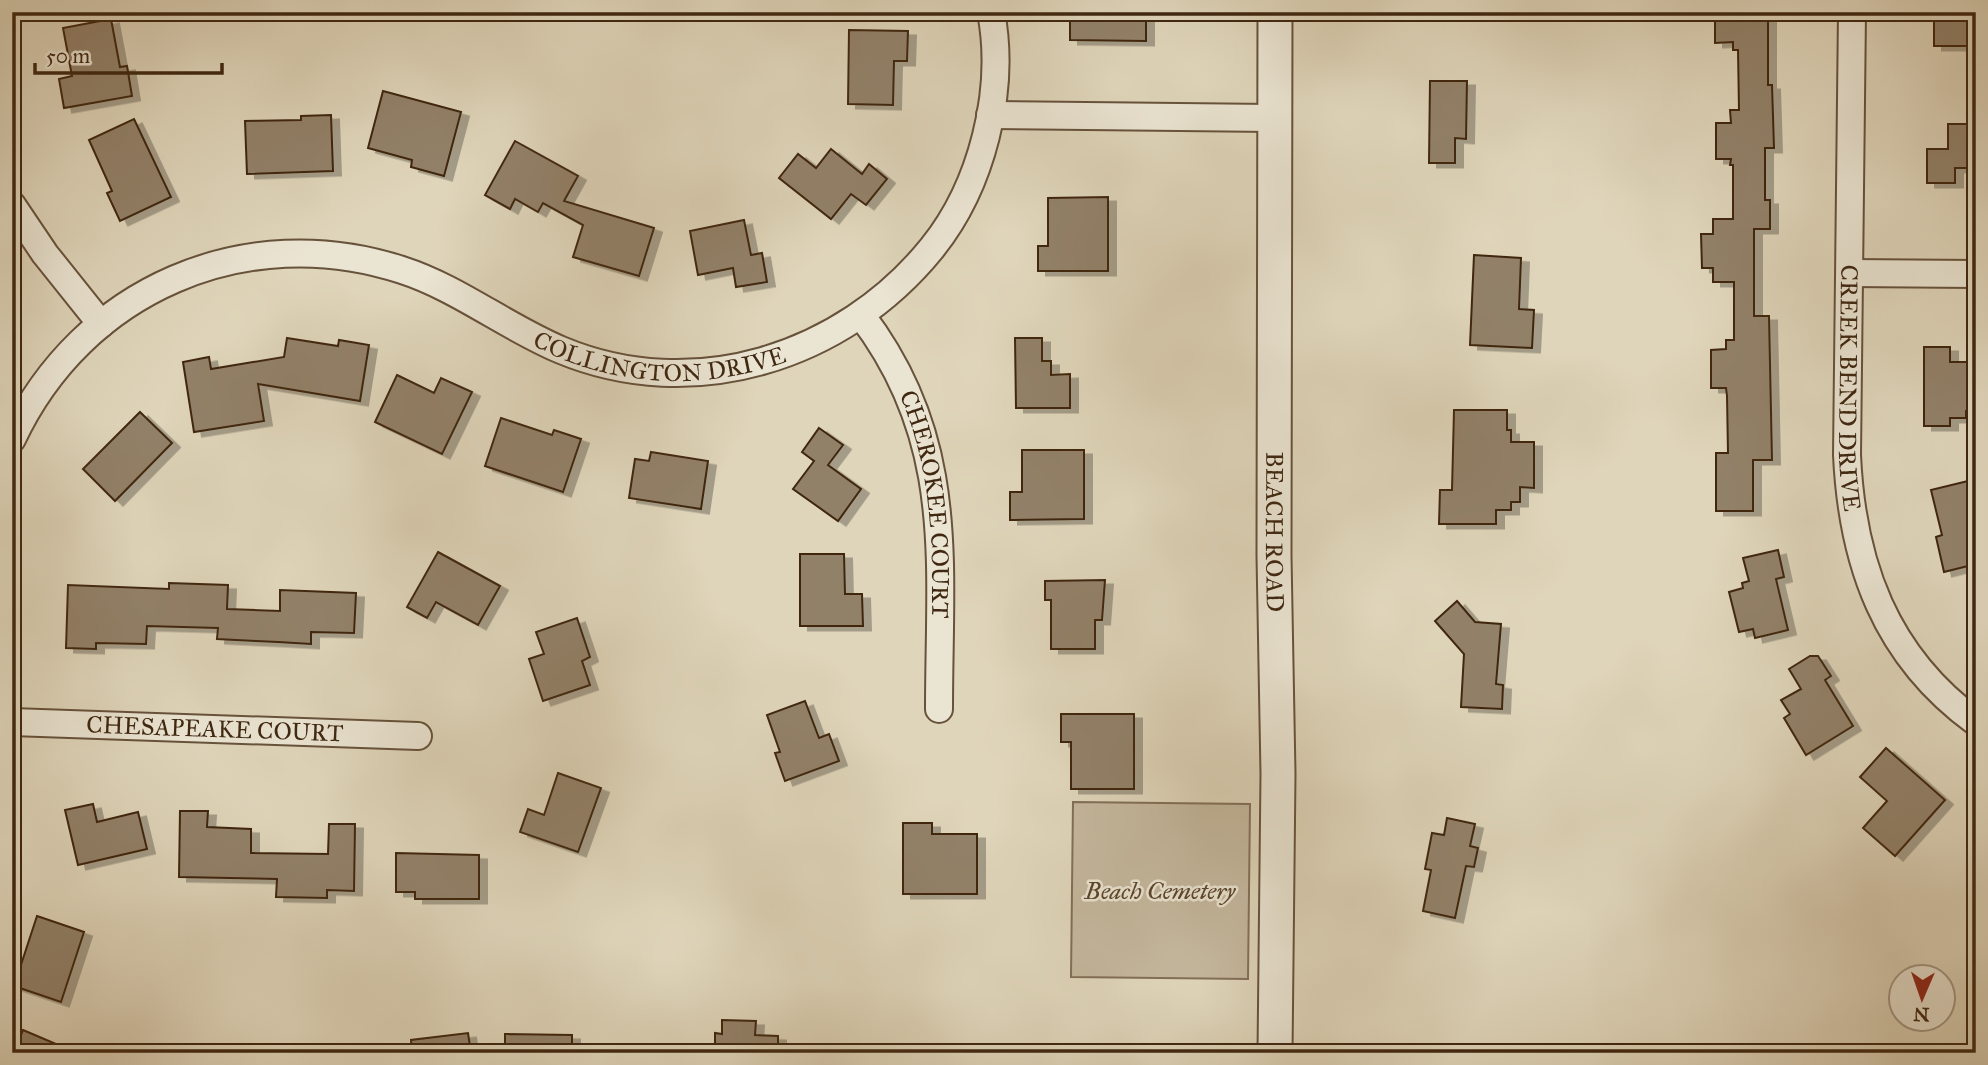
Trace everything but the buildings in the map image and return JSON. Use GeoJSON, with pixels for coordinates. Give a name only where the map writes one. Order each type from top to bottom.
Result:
{"type":"FeatureCollection","features":[{"type":"Feature","properties":{"kind":"street","name":"COLLINGTON DRIVE"},"geometry":{"type":"LineString","coordinates":[[12,439],[35,397],[55,369],[75,346],[101,324],[160,284],[232,260],[300,253],[369,261],[405,271],[562,351],[593,362],[630,370],[702,373],[742,368],[802,350],[860,315],[904,279],[936,243],[966,190],[990,115],[995,62],[991,12]]}},
{"type":"Feature","properties":{"kind":"street","name":"BEACH ROAD"},"geometry":{"type":"LineString","coordinates":[[1275,12],[1274,556],[1278,774],[1275,1053]]}},
{"type":"Feature","properties":{"kind":"street","name":"CREEK BEND DRIVE"},"geometry":{"type":"LineString","coordinates":[[1852,12],[1847,465],[1853,524],[1861,559],[1882,613],[1897,639],[1934,684],[1976,722]]}},
{"type":"Feature","properties":{"kind":"street"},"geometry":{"type":"LineString","coordinates":[[990,115],[1274,118]]}},
{"type":"Feature","properties":{"kind":"street"},"geometry":{"type":"LineString","coordinates":[[12,205],[37,245],[101,324]]}},
{"type":"Feature","properties":{"kind":"street"},"geometry":{"type":"LineString","coordinates":[[1850,273],[1976,274]]}},
{"type":"Feature","properties":{"kind":"street","name":"CHEROKEE COURT"},"geometry":{"type":"LineString","coordinates":[[860,315],[905,383],[929,452],[937,522],[939,709]]}},
{"type":"Feature","properties":{"kind":"street","name":"CHESAPEAKE COURT"},"geometry":{"type":"LineString","coordinates":[[12,722],[418,736]]}},
{"type":"Feature","properties":{"kind":"green space","name":"Beach Cemetery"},"geometry":{"type":"Polygon","coordinates":[[[1073,802],[1250,804],[1248,979],[1071,977],[1073,802]]]}}]}
